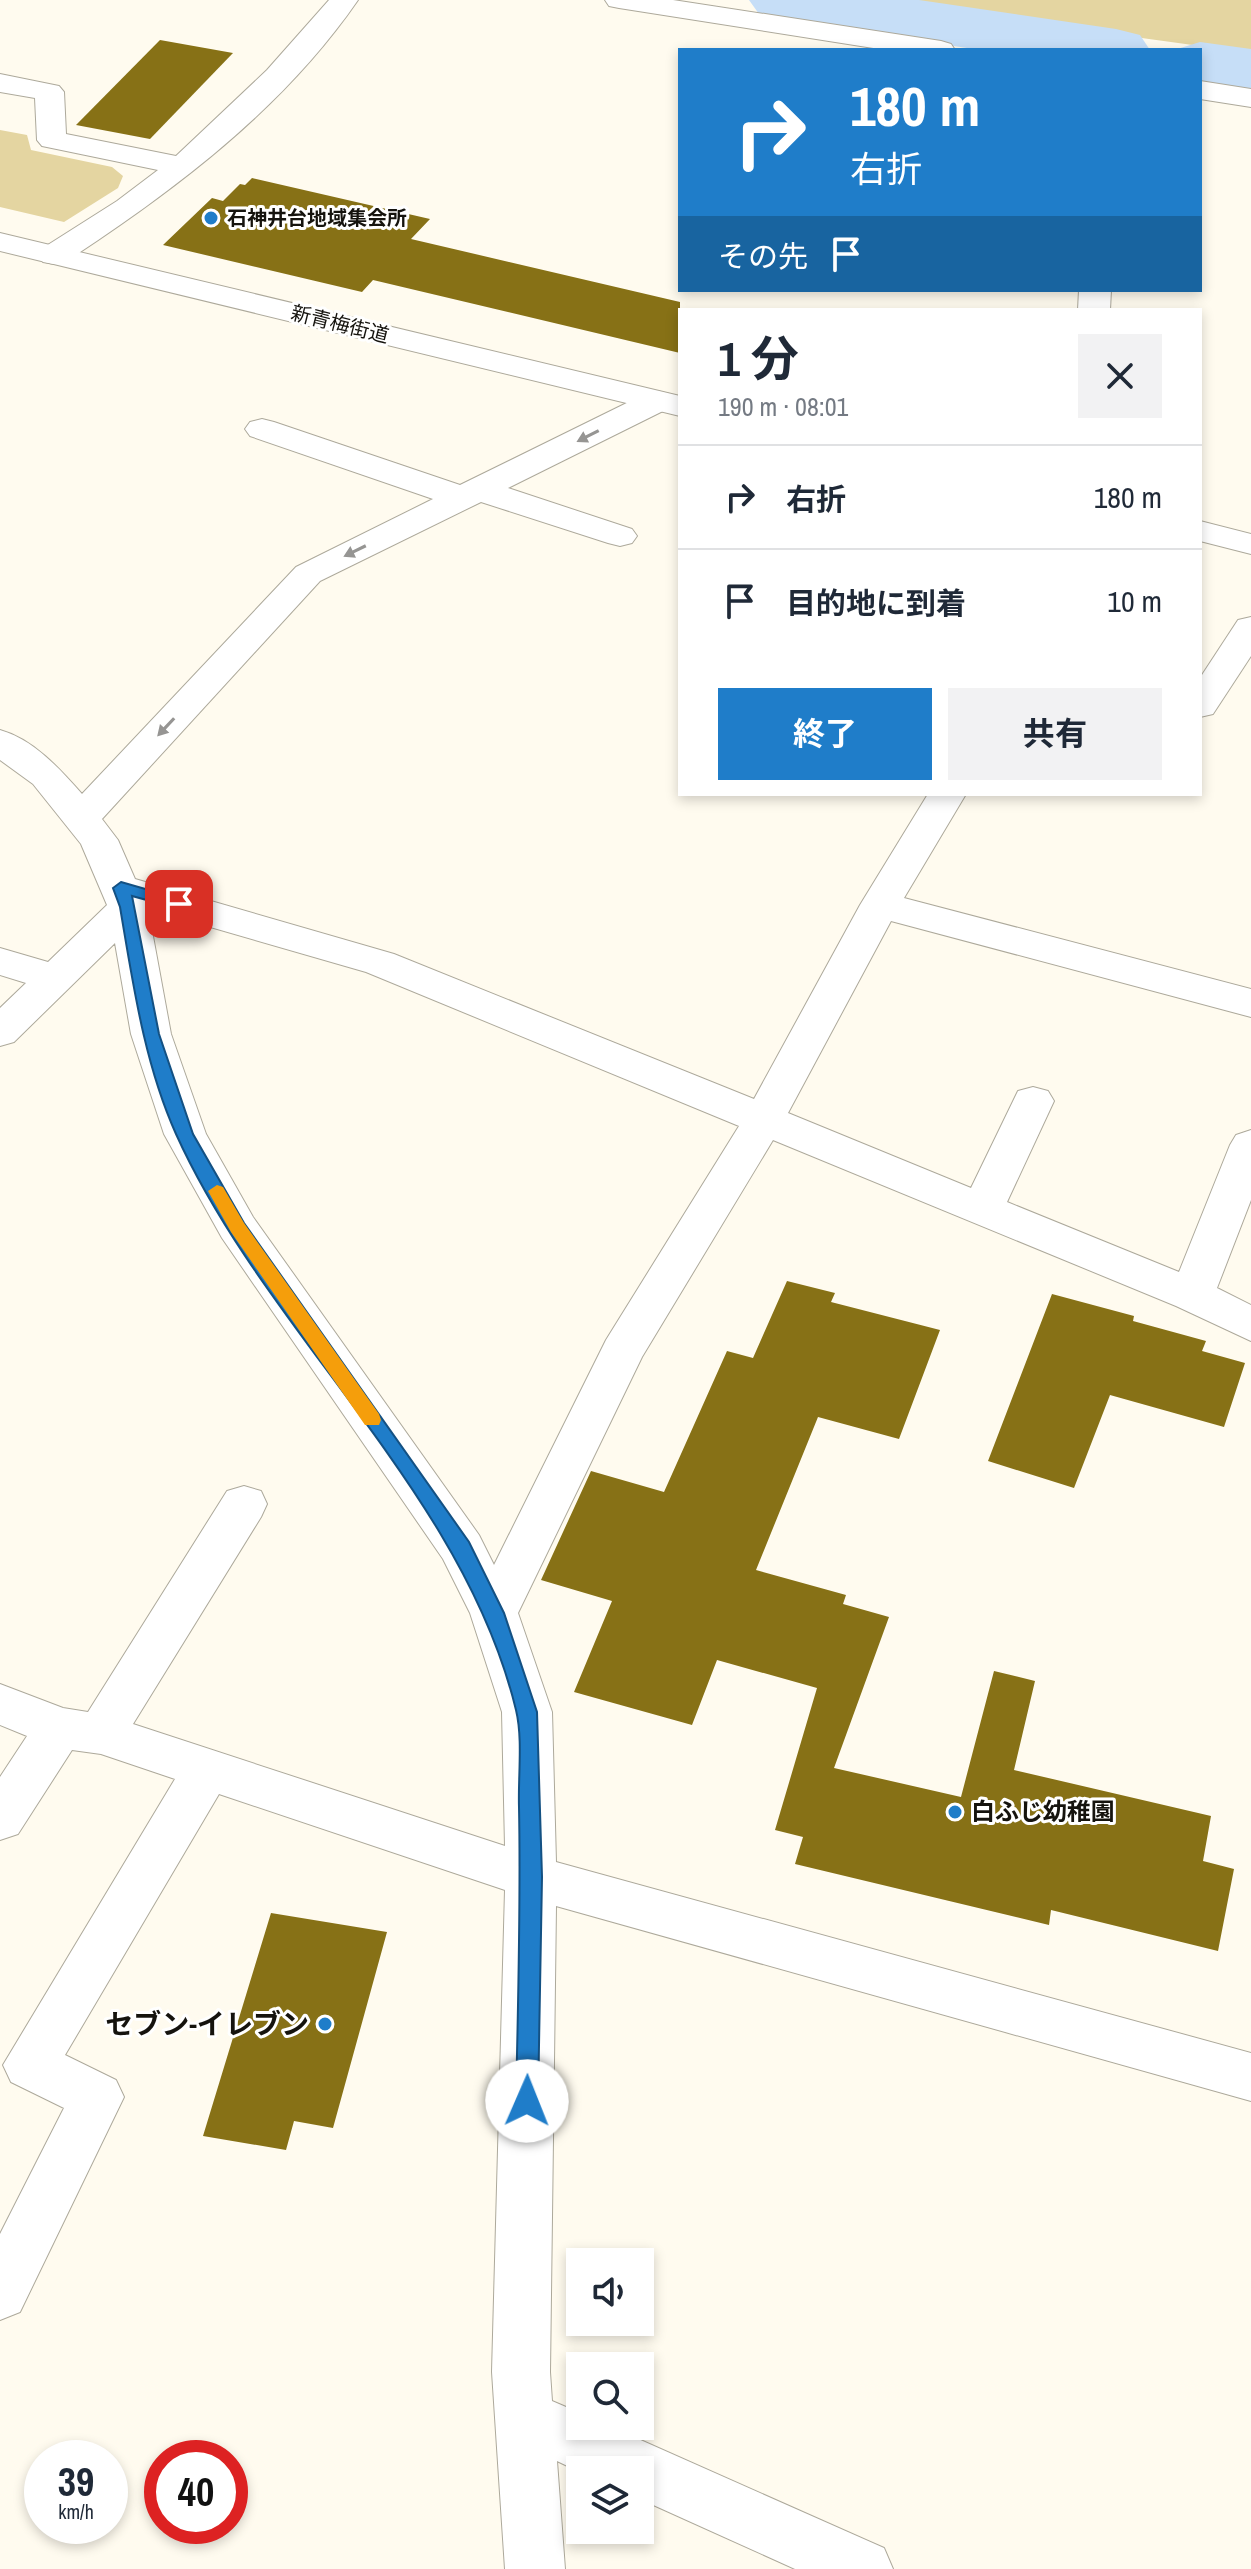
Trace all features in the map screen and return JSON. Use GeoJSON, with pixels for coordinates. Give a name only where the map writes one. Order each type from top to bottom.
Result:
{"type":"FeatureCollection","features":[{"type":"Feature","properties":{"kind":"street"},"geometry":{"type":"LineString","coordinates":[[54,255],[151,191],[181,166],[286,70],[344,0]]}},
{"type":"Feature","properties":{"kind":"street"},"geometry":{"type":"LineString","coordinates":[[619,0],[928,48]]}},
{"type":"Feature","properties":{"kind":"street"},"geometry":{"type":"LineString","coordinates":[[0,83],[49,92],[52,140],[181,166]]}},
{"type":"Feature","properties":{"kind":"street"},"geometry":{"type":"LineString","coordinates":[[1202,90],[1251,98]]}},
{"type":"Feature","properties":{"kind":"street","name":"新青梅街道"},"geometry":{"type":"LineString","coordinates":[[0,242],[669,404]]}},
{"type":"Feature","properties":{"kind":"street"},"geometry":{"type":"LineString","coordinates":[[81,818],[308,574],[472,494],[669,404]]}},
{"type":"Feature","properties":{"kind":"street"},"geometry":{"type":"LineString","coordinates":[[262,429],[620,536]]}},
{"type":"Feature","properties":{"kind":"street"},"geometry":{"type":"LineString","coordinates":[[1202,532],[1251,544]]}},
{"type":"Feature","properties":{"kind":"street"},"geometry":{"type":"LineString","coordinates":[[1202,703],[1251,628]]}},
{"type":"Feature","properties":{"kind":"street"},"geometry":{"type":"LineString","coordinates":[[0,742],[46,776],[99,840],[125,897],[151,1034],[185,1134],[237,1227],[462,1548],[494,1613],[527,1712],[531,1877],[522,2357],[523,2417],[535,2569]]}},
{"type":"Feature","properties":{"kind":"street"},"geometry":{"type":"LineString","coordinates":[[494,1613],[622,1352],[763,1121],[880,905],[946,796]]}},
{"type":"Feature","properties":{"kind":"street"},"geometry":{"type":"LineString","coordinates":[[0,1032],[55,978],[125,897]]}},
{"type":"Feature","properties":{"kind":"street"},"geometry":{"type":"LineString","coordinates":[[125,897],[380,963],[1192,1295],[1251,1325]]}},
{"type":"Feature","properties":{"kind":"street"},"geometry":{"type":"LineString","coordinates":[[880,905],[1251,1003]]}},
{"type":"Feature","properties":{"kind":"street"},"geometry":{"type":"LineString","coordinates":[[0,961],[55,978]]}},
{"type":"Feature","properties":{"kind":"street"},"geometry":{"type":"LineString","coordinates":[[982,1210],[1033,1101]]}},
{"type":"Feature","properties":{"kind":"street"},"geometry":{"type":"LineString","coordinates":[[1192,1295],[1251,1145]]}},
{"type":"Feature","properties":{"kind":"street"},"geometry":{"type":"LineString","coordinates":[[0,1819],[80,1731],[244,1504]]}},
{"type":"Feature","properties":{"kind":"street"},"geometry":{"type":"LineString","coordinates":[[0,1704],[208,1769],[531,1877],[1251,2077]]}},
{"type":"Feature","properties":{"kind":"street"},"geometry":{"type":"LineString","coordinates":[[0,2293],[97,2097],[30,2065],[208,1769]]}},
{"type":"Feature","properties":{"kind":"street"},"geometry":{"type":"LineString","coordinates":[[523,2417],[863,2569]]}},
{"type":"Feature","properties":{"kind":"shaded area"},"geometry":{"type":"Polygon","coordinates":[[[864,0],[1251,0],[1251,53],[864,0]]]}},
{"type":"Feature","properties":{"kind":"shaded area"},"geometry":{"type":"Polygon","coordinates":[[[0,130],[27,135],[31,150],[112,167],[123,176],[118,188],[64,222],[0,207],[0,130]]]}},
{"type":"Feature","properties":{"kind":"building"},"geometry":{"type":"Polygon","coordinates":[[[160,40],[233,53],[150,139],[76,125],[160,40]]]}},
{"type":"Feature","properties":{"kind":"building"},"geometry":{"type":"Polygon","coordinates":[[[252,178],[430,219],[411,239],[680,302],[678,353],[373,280],[362,292],[163,245],[212,198],[223,201],[240,184],[245,185],[252,178]]]}},
{"type":"Feature","properties":{"kind":"building"},"geometry":{"type":"Polygon","coordinates":[[[787,1281],[835,1293],[831,1302],[940,1330],[899,1439],[818,1417],[756,1570],[846,1595],[843,1604],[889,1617],[834,1768],[961,1797],[994,1671],[1035,1681],[1014,1770],[1211,1816],[1203,1861],[1234,1869],[1218,1951],[1051,1910],[1049,1925],[795,1864],[803,1837],[775,1830],[817,1688],[717,1660],[692,1725],[574,1692],[612,1601],[541,1580],[591,1471],[664,1492],[727,1351],[753,1358],[787,1281]]]}},
{"type":"Feature","properties":{"kind":"building"},"geometry":{"type":"Polygon","coordinates":[[[1052,1294],[1134,1316],[1133,1321],[1206,1341],[1202,1351],[1245,1363],[1224,1427],[1110,1395],[1074,1488],[988,1461],[1052,1294]]]}},
{"type":"Feature","properties":{"kind":"building"},"geometry":{"type":"Polygon","coordinates":[[[271,1913],[387,1932],[333,2128],[294,2121],[286,2150],[203,2136],[271,1913]]]}},
{"type":"Feature","properties":{"kind":"waterway"},"geometry":{"type":"LineString","coordinates":[[783,0],[1103,48]]}},
{"type":"Feature","properties":{"kind":"waterway"},"geometry":{"type":"LineString","coordinates":[[1202,63],[1251,70]]}},
{"type":"Feature","properties":{"kind":"slow traffic"},"geometry":{"type":"LineString","coordinates":[[217,1191],[237,1227],[372,1420]]}},
{"type":"Feature","properties":{"kind":"place","name":"石神井台地域集会所"},"geometry":{"type":"Point","coordinates":[211,218]}},
{"type":"Feature","properties":{"kind":"place","name":"白ふじ幼稚園"},"geometry":{"type":"Point","coordinates":[955,1812]}},
{"type":"Feature","properties":{"kind":"place","name":"セブン-イレブン"},"geometry":{"type":"Point","coordinates":[325,2024]}},
{"type":"Feature","properties":{"kind":"route"},"geometry":{"type":"LineString","coordinates":[[179,904],[121,888],[128,907],[151,1034],[185,1134],[237,1227],[462,1548],[494,1613],[527,1712],[531,1877],[527,2101]]}}]}
